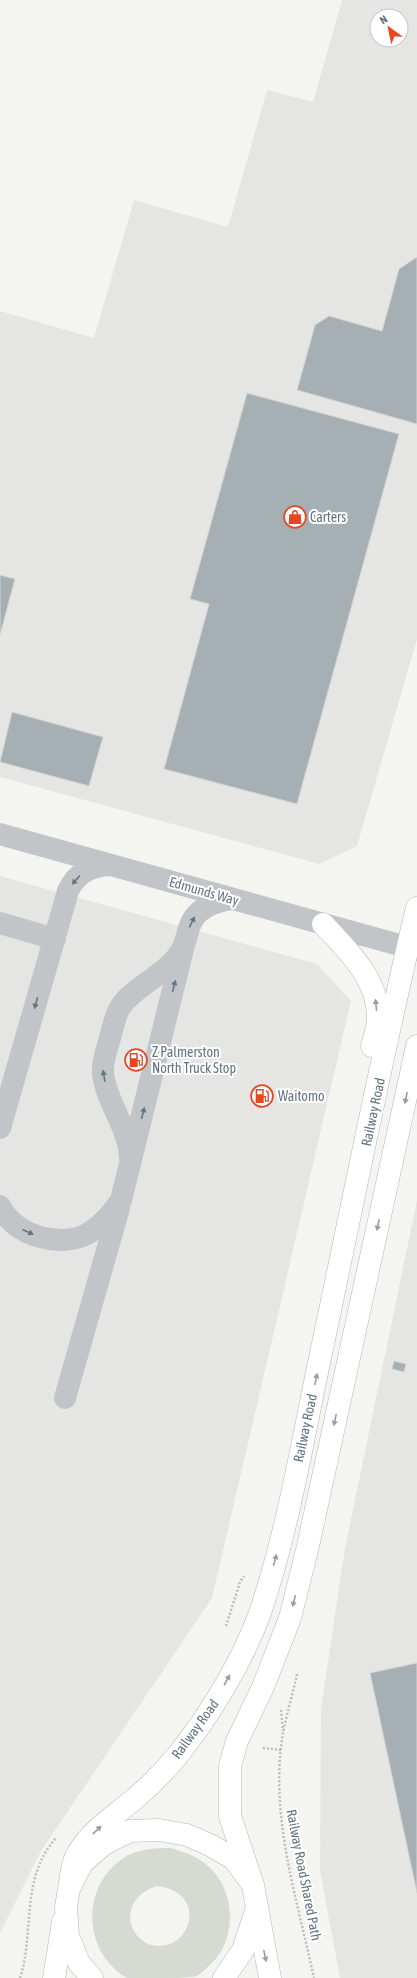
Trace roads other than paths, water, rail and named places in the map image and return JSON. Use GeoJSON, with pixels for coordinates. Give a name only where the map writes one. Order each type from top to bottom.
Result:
{"type":"FeatureCollection","features":[{"type":"Feature","properties":{"kind":"main road","name":"Railway Road"},"geometry":{"type":"LineString","coordinates":[[67,1898],[72,1870],[78,1853],[98,1828],[135,1798],[177,1756],[215,1702],[247,1642],[259,1614],[287,1514],[331,1305],[412,948],[417,908]]}},
{"type":"Feature","properties":{"kind":"main road"},"geometry":{"type":"LineString","coordinates":[[323,924],[358,962],[375,993],[378,1022],[341,1193],[331,1305]]}},
{"type":"Feature","properties":{"kind":"main road","name":"Railway Road"},"geometry":{"type":"LineString","coordinates":[[270,1978],[255,1896],[230,1816],[230,1766],[237,1741],[266,1681],[290,1618],[308,1546],[417,1046]]}},
{"type":"Feature","properties":{"kind":"main road"},"geometry":{"type":"LineString","coordinates":[[54,1978],[57,1949],[67,1898],[82,1863],[104,1844],[130,1831],[159,1830],[187,1835],[210,1845],[234,1859],[255,1896],[243,1950],[224,1978]]}},
{"type":"Feature","properties":{"kind":"main road"},"geometry":{"type":"LineString","coordinates":[[67,1898],[68,1936],[79,1963],[92,1978]]}},
{"type":"Feature","properties":{"kind":"street","name":"Edmunds Way"},"geometry":{"type":"LineString","coordinates":[[0,834],[412,948]]}},
{"type":"Feature","properties":{"kind":"street"},"geometry":{"type":"LineString","coordinates":[[0,1128],[71,884],[87,870],[97,866],[110,865]]}},
{"type":"Feature","properties":{"kind":"street"},"geometry":{"type":"LineString","coordinates":[[0,1206],[2,1211],[19,1228],[41,1238],[65,1240],[88,1234],[107,1220],[121,1200],[190,925],[194,917],[201,910],[219,901],[232,899]]}},
{"type":"Feature","properties":{"kind":"street"},"geometry":{"type":"LineString","coordinates":[[0,923],[55,939]]}},
{"type":"Feature","properties":{"kind":"street"},"geometry":{"type":"LineString","coordinates":[[65,1398],[128,1173],[130,1150],[103,1074],[104,1059],[115,1019],[121,1007],[129,997],[168,966],[176,958],[184,945]]}},
{"type":"Feature","properties":{"kind":"place","name":"Carters"},"geometry":{"type":"Point","coordinates":[295,517]}},
{"type":"Feature","properties":{"kind":"place","name":"Z Palmerston North Truck Stop"},"geometry":{"type":"Point","coordinates":[136,1060]}},
{"type":"Feature","properties":{"kind":"place","name":"Waitomo"},"geometry":{"type":"Point","coordinates":[262,1096]}}]}
